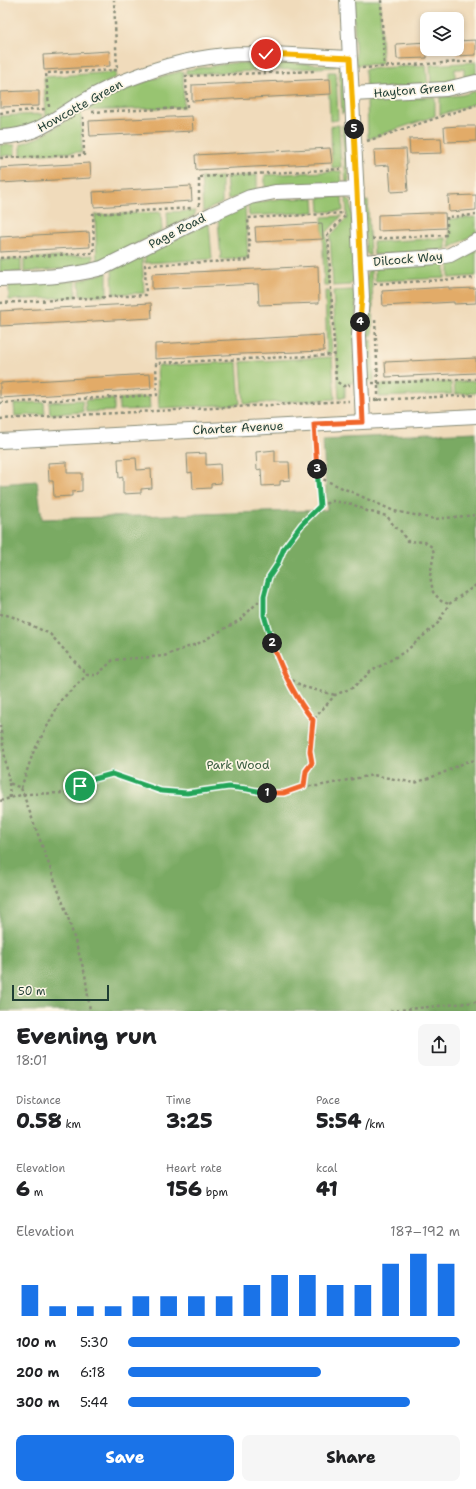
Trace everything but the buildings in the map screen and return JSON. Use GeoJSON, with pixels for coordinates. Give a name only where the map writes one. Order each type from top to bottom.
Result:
{"type":"FeatureCollection","features":[{"type":"Feature","properties":{"kind":"street"},"geometry":{"type":"LineString","coordinates":[[347,0],[352,94],[350,189],[360,262],[362,297],[359,335],[363,422]]}},
{"type":"Feature","properties":{"kind":"street","name":"Howcotte Green"},"geometry":{"type":"LineString","coordinates":[[0,137],[13,137],[32,132],[102,91],[139,75],[186,62],[211,57],[249,54],[350,63]]}},
{"type":"Feature","properties":{"kind":"street","name":"Hayton Green"},"geometry":{"type":"LineString","coordinates":[[352,94],[446,89],[476,82]]}},
{"type":"Feature","properties":{"kind":"street","name":"Page Road"},"geometry":{"type":"LineString","coordinates":[[0,280],[58,277],[102,268],[250,197],[275,192],[350,189]]}},
{"type":"Feature","properties":{"kind":"street","name":"Dilcock Way"},"geometry":{"type":"LineString","coordinates":[[360,262],[439,257],[450,255],[476,241]]}},
{"type":"Feature","properties":{"kind":"street","name":"Charter Avenue"},"geometry":{"type":"LineString","coordinates":[[0,441],[476,416]]}},
{"type":"Feature","properties":{"kind":"path"},"geometry":{"type":"LineString","coordinates":[[0,112],[49,109],[46,73],[117,70],[114,0]]}},
{"type":"Feature","properties":{"kind":"path"},"geometry":{"type":"LineString","coordinates":[[381,0],[384,65]]}},
{"type":"Feature","properties":{"kind":"path"},"geometry":{"type":"LineString","coordinates":[[350,63],[384,65],[476,61]]}},
{"type":"Feature","properties":{"kind":"path"},"geometry":{"type":"LineString","coordinates":[[90,112],[187,108],[186,76],[322,70]]}},
{"type":"Feature","properties":{"kind":"path"},"geometry":{"type":"LineString","coordinates":[[367,141],[476,105]]}},
{"type":"Feature","properties":{"kind":"path"},"geometry":{"type":"LineString","coordinates":[[0,158],[84,154],[83,113]]}},
{"type":"Feature","properties":{"kind":"path"},"geometry":{"type":"LineString","coordinates":[[0,258],[94,253],[93,214],[200,208],[198,177],[343,168],[350,189],[344,213],[345,217],[328,234],[336,381],[343,386],[362,383]]}},
{"type":"Feature","properties":{"kind":"path"},"geometry":{"type":"LineString","coordinates":[[0,302],[146,294],[145,265],[250,260],[248,218],[344,213]]}},
{"type":"Feature","properties":{"kind":"path"},"geometry":{"type":"LineString","coordinates":[[372,239],[448,235],[447,217],[476,215]]}},
{"type":"Feature","properties":{"kind":"path"},"geometry":{"type":"LineString","coordinates":[[373,284],[476,278]]}},
{"type":"Feature","properties":{"kind":"path"},"geometry":{"type":"LineString","coordinates":[[0,403],[157,395],[156,363],[334,355]]}},
{"type":"Feature","properties":{"kind":"path"},"geometry":{"type":"LineString","coordinates":[[378,400],[378,383],[476,379]]}},
{"type":"Feature","properties":{"kind":"path"},"geometry":{"type":"LineString","coordinates":[[0,419],[362,400],[476,396]]}},
{"type":"Feature","properties":{"kind":"path"},"geometry":{"type":"LineString","coordinates":[[314,424],[320,506]]}},
{"type":"Feature","properties":{"kind":"path"},"geometry":{"type":"LineString","coordinates":[[318,477],[394,511],[435,519],[476,515]]}},
{"type":"Feature","properties":{"kind":"path"},"geometry":{"type":"LineString","coordinates":[[313,720],[300,702],[286,676],[268,635],[264,615],[264,596],[269,577],[277,565],[284,548],[302,524],[320,506],[332,501],[352,504],[367,511],[387,516],[407,540],[425,542],[432,547],[434,553],[430,576],[433,592],[441,601],[449,604]]}},
{"type":"Feature","properties":{"kind":"path"},"geometry":{"type":"LineString","coordinates":[[304,786],[306,771],[312,763],[310,751],[313,720],[335,694],[354,687],[370,672],[406,651],[438,623],[449,604],[476,585]]}},
{"type":"Feature","properties":{"kind":"path"},"geometry":{"type":"LineString","coordinates":[[20,788],[24,781],[33,753],[61,700],[87,675],[98,675],[113,660],[164,656],[199,643],[240,620],[264,596]]}},
{"type":"Feature","properties":{"kind":"path"},"geometry":{"type":"LineString","coordinates":[[0,614],[11,616],[50,634],[87,675]]}},
{"type":"Feature","properties":{"kind":"path"},"geometry":{"type":"LineString","coordinates":[[286,676],[304,687],[335,694]]}},
{"type":"Feature","properties":{"kind":"path"},"geometry":{"type":"LineString","coordinates":[[0,725],[10,798]]}},
{"type":"Feature","properties":{"kind":"path"},"geometry":{"type":"LineString","coordinates":[[0,801],[24,794],[64,793],[94,779],[112,774],[161,791],[187,793],[229,787],[263,793],[284,793],[304,786],[318,786],[373,775],[414,783],[443,773],[466,762],[476,760]]}},
{"type":"Feature","properties":{"kind":"path"},"geometry":{"type":"LineString","coordinates":[[9,783],[20,788],[24,794],[70,922],[85,974],[90,1011]]}},
{"type":"Feature","properties":{"kind":"path"},"geometry":{"type":"LineString","coordinates":[[390,1011],[476,1002]]}},
{"type":"Feature","properties":{"kind":"green space"},"geometry":{"type":"Polygon","coordinates":[[[353,0],[380,0],[382,64],[356,65],[353,0]]]}},
{"type":"Feature","properties":{"kind":"green space"},"geometry":{"type":"Polygon","coordinates":[[[258,62],[336,65],[336,67],[258,71],[258,62]]]}},
{"type":"Feature","properties":{"kind":"green space"},"geometry":{"type":"Polygon","coordinates":[[[476,62],[476,77],[464,80],[464,69],[455,69],[455,83],[431,85],[430,65],[476,62]]]}},
{"type":"Feature","properties":{"kind":"green space"},"geometry":{"type":"Polygon","coordinates":[[[232,63],[255,63],[255,71],[186,74],[186,70],[232,63]]]}},
{"type":"Feature","properties":{"kind":"green space"},"geometry":{"type":"Polygon","coordinates":[[[339,64],[344,67],[347,111],[342,114],[339,64]]]}},
{"type":"Feature","properties":{"kind":"green space"},"geometry":{"type":"Polygon","coordinates":[[[426,65],[428,85],[366,89],[365,69],[426,65]]]}},
{"type":"Feature","properties":{"kind":"green space"},"geometry":{"type":"Polygon","coordinates":[[[183,71],[184,107],[84,111],[132,87],[183,71]]]}},
{"type":"Feature","properties":{"kind":"green space"},"geometry":{"type":"Polygon","coordinates":[[[116,72],[116,77],[46,117],[44,77],[116,72]]]}},
{"type":"Feature","properties":{"kind":"green space"},"geometry":{"type":"Polygon","coordinates":[[[328,72],[336,72],[338,120],[330,121],[328,72]]]}},
{"type":"Feature","properties":{"kind":"green space"},"geometry":{"type":"Polygon","coordinates":[[[476,91],[476,103],[440,115],[440,97],[462,95],[476,91]]]}},
{"type":"Feature","properties":{"kind":"green space"},"geometry":{"type":"Polygon","coordinates":[[[435,97],[435,116],[368,139],[367,101],[435,97]]]}},
{"type":"Feature","properties":{"kind":"green space"},"geometry":{"type":"Polygon","coordinates":[[[81,111],[82,152],[21,155],[21,144],[42,136],[81,111]]]}},
{"type":"Feature","properties":{"kind":"green space"},"geometry":{"type":"Polygon","coordinates":[[[42,114],[43,120],[29,127],[0,131],[0,116],[42,114]]]}},
{"type":"Feature","properties":{"kind":"green space"},"geometry":{"type":"Polygon","coordinates":[[[339,125],[341,167],[332,168],[331,126],[339,125]]]}},
{"type":"Feature","properties":{"kind":"green space"},"geometry":{"type":"Polygon","coordinates":[[[342,125],[347,128],[349,181],[346,183],[342,125]]]}},
{"type":"Feature","properties":{"kind":"green space"},"geometry":{"type":"Polygon","coordinates":[[[0,145],[15,145],[15,155],[0,156],[0,145]]]}},
{"type":"Feature","properties":{"kind":"green space"},"geometry":{"type":"Polygon","coordinates":[[[341,171],[342,184],[265,188],[265,175],[341,171]]]}},
{"type":"Feature","properties":{"kind":"green space"},"geometry":{"type":"Polygon","coordinates":[[[257,175],[257,189],[228,200],[226,177],[257,175]]]}},
{"type":"Feature","properties":{"kind":"green space"},"geometry":{"type":"Polygon","coordinates":[[[222,177],[222,203],[203,212],[201,178],[222,177]]]}},
{"type":"Feature","properties":{"kind":"green space"},"geometry":{"type":"Polygon","coordinates":[[[342,196],[343,211],[320,212],[319,197],[342,196]]]}},
{"type":"Feature","properties":{"kind":"green space"},"geometry":{"type":"Polygon","coordinates":[[[346,197],[351,202],[356,279],[350,285],[333,286],[330,236],[347,218],[346,197]]]}},
{"type":"Feature","properties":{"kind":"green space"},"geometry":{"type":"Polygon","coordinates":[[[314,198],[315,212],[249,216],[248,204],[277,199],[314,198]]]}},
{"type":"Feature","properties":{"kind":"green space"},"geometry":{"type":"Polygon","coordinates":[[[368,201],[370,256],[366,253],[363,202],[368,201]]]}},
{"type":"Feature","properties":{"kind":"green space"},"geometry":{"type":"Polygon","coordinates":[[[245,205],[248,258],[221,260],[218,219],[245,205]]]}},
{"type":"Feature","properties":{"kind":"green space"},"geometry":{"type":"Polygon","coordinates":[[[195,211],[195,215],[168,229],[167,212],[195,211]]]}},
{"type":"Feature","properties":{"kind":"green space"},"geometry":{"type":"Polygon","coordinates":[[[161,212],[162,231],[97,263],[95,215],[161,212]]]}},
{"type":"Feature","properties":{"kind":"green space"},"geometry":{"type":"Polygon","coordinates":[[[342,216],[326,233],[329,286],[324,286],[322,217],[342,216]]]}},
{"type":"Feature","properties":{"kind":"green space"},"geometry":{"type":"Polygon","coordinates":[[[476,217],[476,233],[450,248],[449,219],[476,217]]]}},
{"type":"Feature","properties":{"kind":"green space"},"geometry":{"type":"Polygon","coordinates":[[[209,223],[212,259],[145,263],[145,254],[209,223]]]}},
{"type":"Feature","properties":{"kind":"green space"},"geometry":{"type":"Polygon","coordinates":[[[446,238],[446,249],[374,255],[373,242],[446,238]]]}},
{"type":"Feature","properties":{"kind":"green space"},"geometry":{"type":"Polygon","coordinates":[[[476,250],[476,276],[449,278],[449,262],[476,250]]]}},
{"type":"Feature","properties":{"kind":"green space"},"geometry":{"type":"Polygon","coordinates":[[[93,255],[93,265],[87,267],[24,272],[24,259],[93,255]]]}},
{"type":"Feature","properties":{"kind":"green space"},"geometry":{"type":"Polygon","coordinates":[[[142,256],[144,293],[113,294],[112,270],[142,256]]]}},
{"type":"Feature","properties":{"kind":"green space"},"geometry":{"type":"Polygon","coordinates":[[[21,259],[21,272],[0,273],[0,260],[21,259]]]}},
{"type":"Feature","properties":{"kind":"green space"},"geometry":{"type":"Polygon","coordinates":[[[445,263],[445,278],[375,281],[375,268],[445,263]]]}},
{"type":"Feature","properties":{"kind":"green space"},"geometry":{"type":"Polygon","coordinates":[[[371,268],[373,303],[372,336],[368,336],[365,334],[367,273],[371,268]]]}},
{"type":"Feature","properties":{"kind":"green space"},"geometry":{"type":"Polygon","coordinates":[[[107,272],[107,295],[80,296],[79,281],[107,272]]]}},
{"type":"Feature","properties":{"kind":"green space"},"geometry":{"type":"Polygon","coordinates":[[[76,281],[76,297],[9,300],[9,285],[76,281]]]}},
{"type":"Feature","properties":{"kind":"green space"},"geometry":{"type":"Polygon","coordinates":[[[352,290],[356,295],[355,380],[352,383],[345,384],[345,397],[339,399],[333,291],[352,290]]]}},
{"type":"Feature","properties":{"kind":"green space"},"geometry":{"type":"Polygon","coordinates":[[[325,291],[329,291],[332,353],[327,354],[325,291]]]}},
{"type":"Feature","properties":{"kind":"green space"},"geometry":{"type":"Polygon","coordinates":[[[372,340],[374,382],[368,381],[367,379],[365,342],[372,340]]]}},
{"type":"Feature","properties":{"kind":"green space"},"geometry":{"type":"Polygon","coordinates":[[[332,357],[335,399],[244,404],[241,362],[332,357]]]}},
{"type":"Feature","properties":{"kind":"green space"},"geometry":{"type":"Polygon","coordinates":[[[237,362],[240,404],[159,408],[157,366],[237,362]]]}},
{"type":"Feature","properties":{"kind":"green space"},"geometry":{"type":"Polygon","coordinates":[[[476,381],[476,393],[455,394],[454,382],[476,381]]]}},
{"type":"Feature","properties":{"kind":"green space"},"geometry":{"type":"Polygon","coordinates":[[[451,382],[452,394],[379,397],[379,385],[451,382]]]}},
{"type":"Feature","properties":{"kind":"green space"},"geometry":{"type":"Polygon","coordinates":[[[149,397],[150,409],[119,410],[119,399],[149,397]]]}},
{"type":"Feature","properties":{"kind":"green space"},"geometry":{"type":"Polygon","coordinates":[[[114,399],[114,411],[86,412],[85,400],[114,399]]]}},
{"type":"Feature","properties":{"kind":"green space"},"geometry":{"type":"Polygon","coordinates":[[[82,400],[83,412],[50,414],[49,402],[82,400]]]}},
{"type":"Feature","properties":{"kind":"green space"},"geometry":{"type":"Polygon","coordinates":[[[44,402],[45,414],[15,416],[14,404],[44,402]]]}},
{"type":"Feature","properties":{"kind":"green space","name":"Park Wood"},"geometry":{"type":"Polygon","coordinates":[[[476,432],[476,1011],[0,1011],[0,484],[37,481],[42,519],[327,510],[323,439],[476,432]]]}},
{"type":"Feature","properties":{"kind":"route"},"geometry":{"type":"LineString","coordinates":[[80,786],[94,779],[112,774],[161,791],[187,793],[229,787],[263,793],[284,793],[304,786],[306,771],[312,763],[310,751],[313,720],[306,712],[298,698],[280,664],[268,635],[264,615],[264,596],[269,577],[277,565],[284,548],[302,524],[320,506],[314,424],[363,422],[359,335],[362,297],[351,68],[350,58],[266,54]]}}]}
